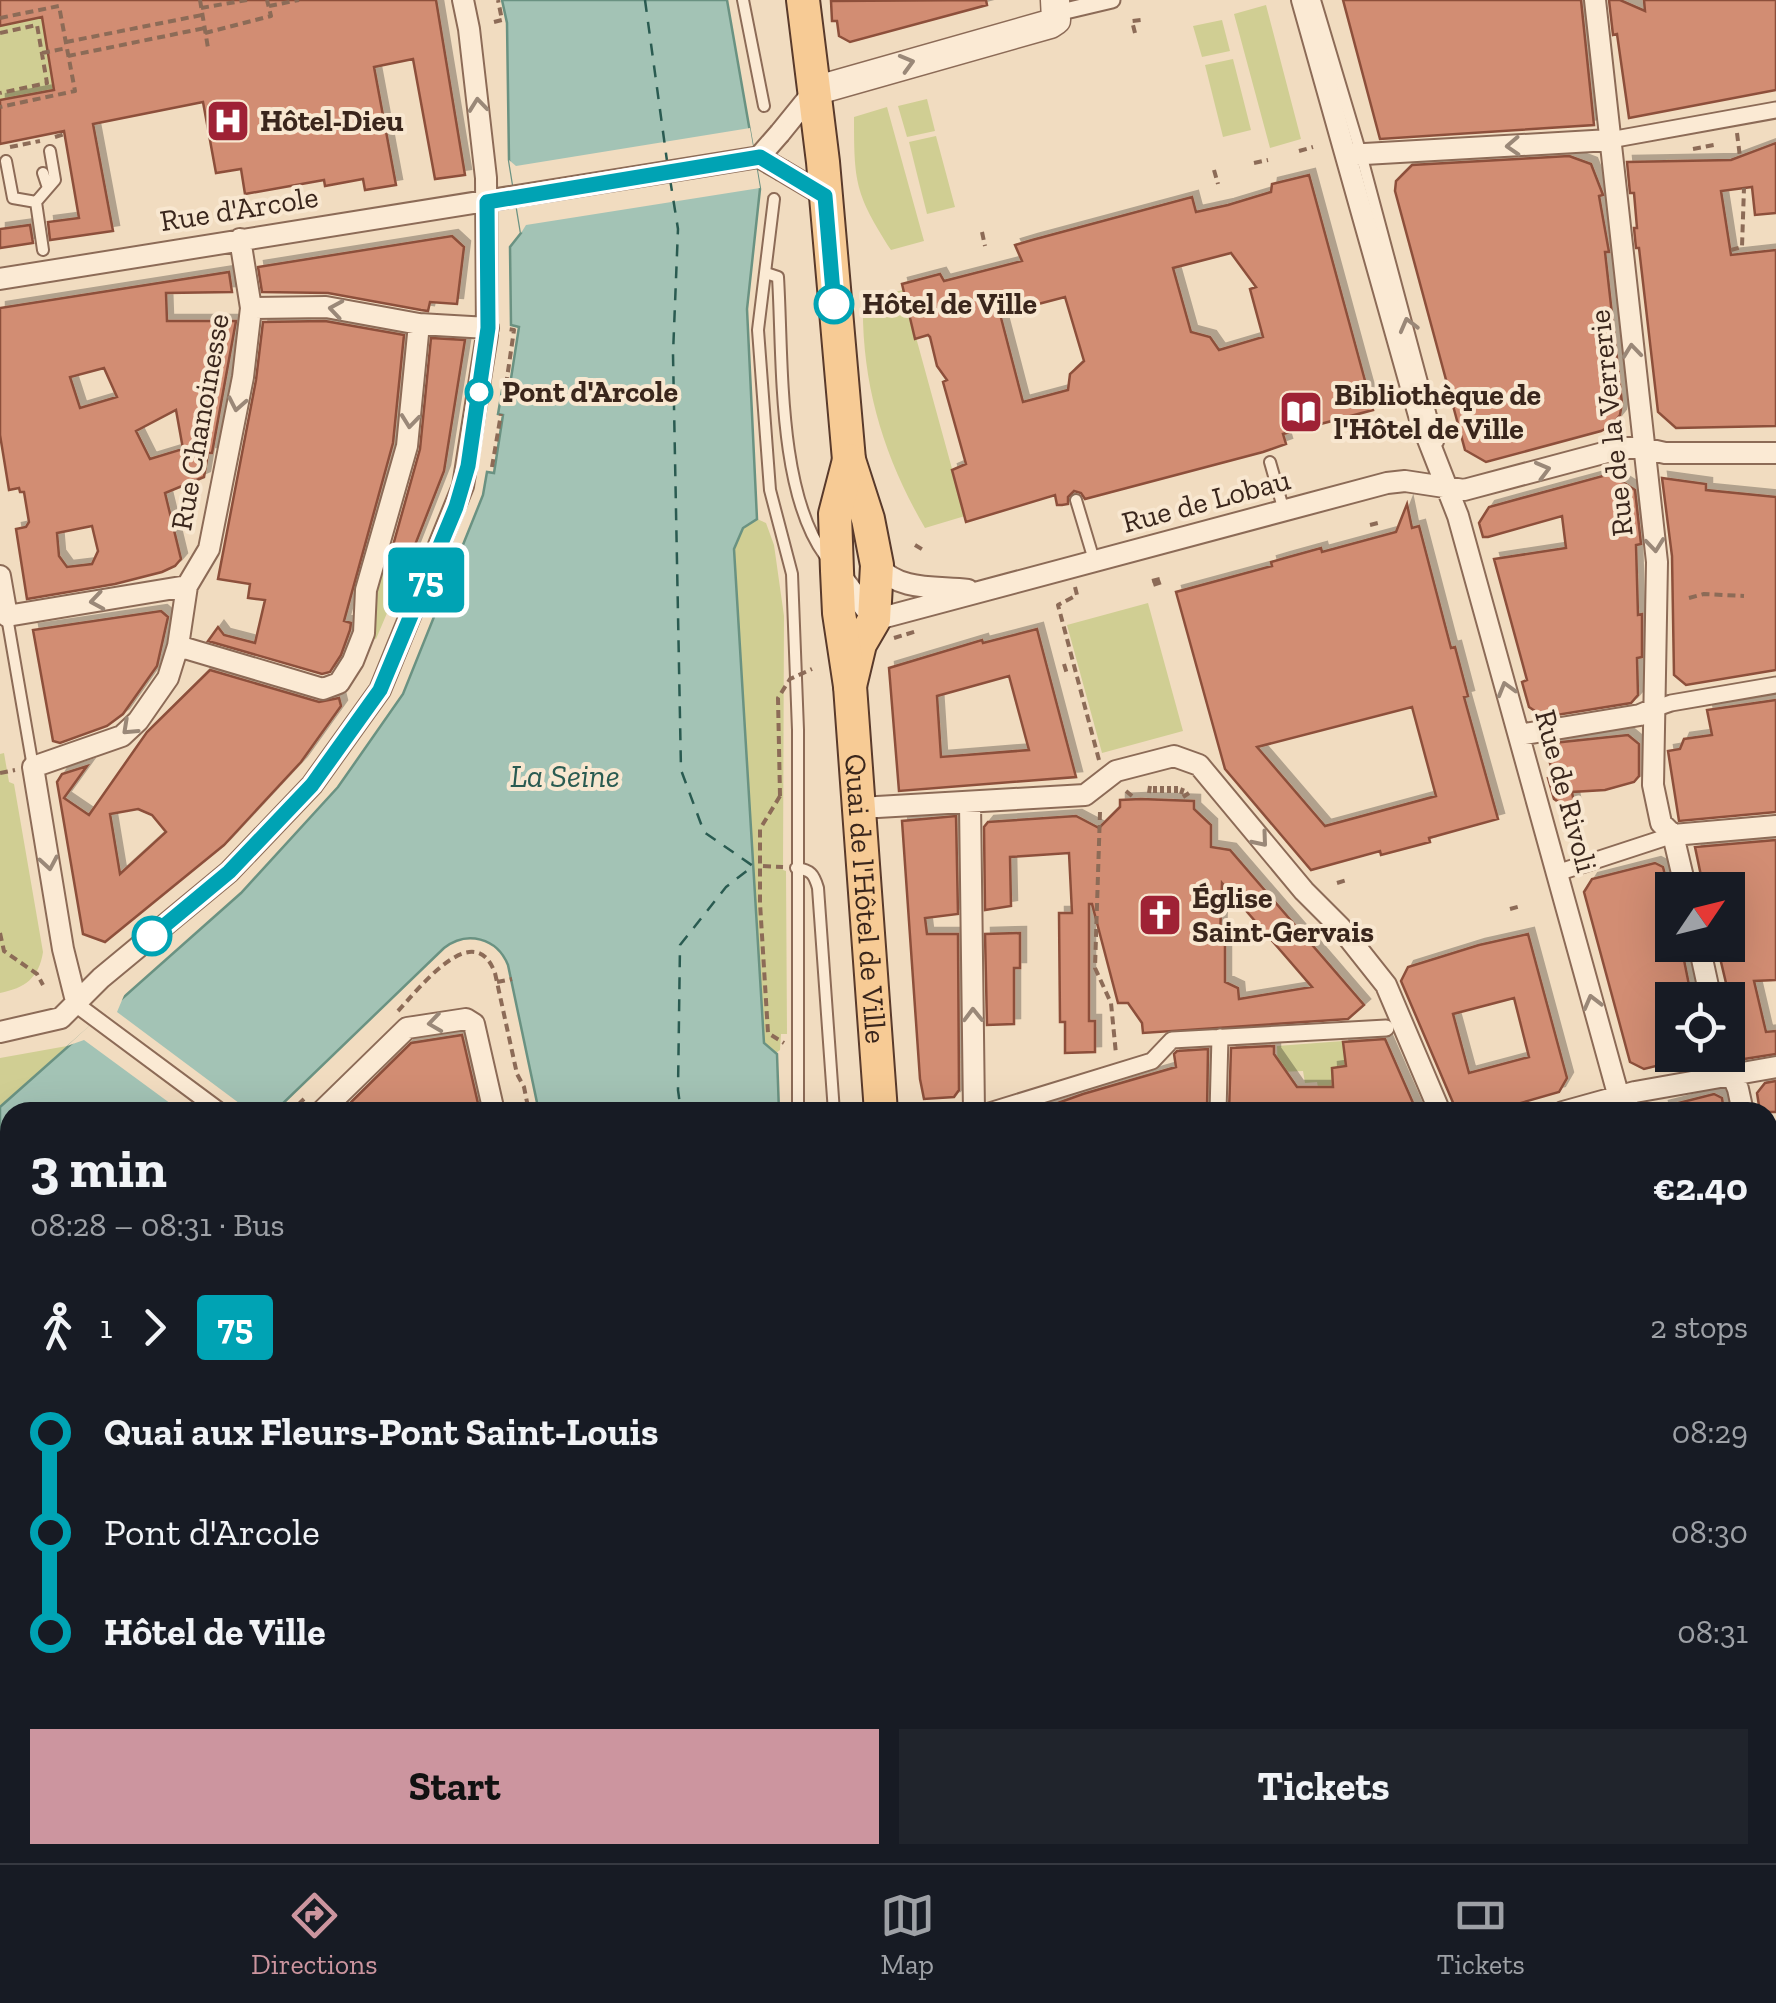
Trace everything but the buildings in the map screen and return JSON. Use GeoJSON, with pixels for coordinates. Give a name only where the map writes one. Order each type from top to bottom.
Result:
{"type":"FeatureCollection","features":[{"type":"Feature","properties":{"kind":"main road","name":"Quai de l'Hôtel de Ville"},"geometry":{"type":"LineString","coordinates":[[803,0],[849,460],[868,519],[877,566],[879,630],[860,644],[850,686]]}},
{"type":"Feature","properties":{"kind":"main road","name":"Quai de l'Hôtel de Ville"},"geometry":{"type":"LineString","coordinates":[[849,460],[835,514],[839,613],[850,686],[881,1102]]}},
{"type":"Feature","properties":{"kind":"street"},"geometry":{"type":"LineString","coordinates":[[0,1032],[54,1021],[77,1005],[101,978],[243,858],[312,785],[380,690],[463,486],[498,328],[470,29],[463,0]]}},
{"type":"Feature","properties":{"kind":"street"},"geometry":{"type":"LineString","coordinates":[[487,202],[760,157],[814,90],[1050,24],[1056,20],[1056,6],[1112,0]]}},
{"type":"Feature","properties":{"kind":"street","name":"Rue de Rivoli"},"geometry":{"type":"LineString","coordinates":[[1302,0],[1420,419],[1448,487],[1519,734],[1615,1102]]}},
{"type":"Feature","properties":{"kind":"street","name":"Rue de la Verrerie"},"geometry":{"type":"LineString","coordinates":[[1595,0],[1657,562],[1654,785],[1662,823],[1673,836],[1682,872]]}},
{"type":"Feature","properties":{"kind":"street"},"geometry":{"type":"LineString","coordinates":[[1346,155],[1610,140],[1776,110]]}},
{"type":"Feature","properties":{"kind":"street"},"geometry":{"type":"LineString","coordinates":[[760,157],[825,196]]}},
{"type":"Feature","properties":{"kind":"street","name":"Rue d'Arcole"},"geometry":{"type":"LineString","coordinates":[[0,279],[487,202]]}},
{"type":"Feature","properties":{"kind":"street","name":"Rue Chanoinesse"},"geometry":{"type":"LineString","coordinates":[[33,767],[116,740],[127,732],[168,678],[178,646],[187,586],[209,549],[242,377],[250,308],[240,240]]}},
{"type":"Feature","properties":{"kind":"street"},"geometry":{"type":"LineString","coordinates":[[250,308],[326,307],[420,324],[498,328]]}},
{"type":"Feature","properties":{"kind":"street"},"geometry":{"type":"LineString","coordinates":[[178,646],[330,689],[339,683],[364,633],[366,590],[407,446],[420,324]]}},
{"type":"Feature","properties":{"kind":"street","name":"Rue de Lobau"},"geometry":{"type":"LineString","coordinates":[[879,630],[980,592],[1387,483],[1405,481],[1464,490],[1622,448],[1665,453],[1776,452]]}},
{"type":"Feature","properties":{"kind":"street","name":"Rue de Lobau"},"geometry":{"type":"LineString","coordinates":[[877,566],[900,582],[980,592]]}},
{"type":"Feature","properties":{"kind":"street"},"geometry":{"type":"LineString","coordinates":[[837,570],[879,630]]}},
{"type":"Feature","properties":{"kind":"street"},"geometry":{"type":"LineString","coordinates":[[0,576],[7,616],[187,586]]}},
{"type":"Feature","properties":{"kind":"street"},"geometry":{"type":"LineString","coordinates":[[1519,734],[1640,715],[1670,703],[1776,686]]}},
{"type":"Feature","properties":{"kind":"street"},"geometry":{"type":"LineString","coordinates":[[860,808],[1085,795],[1116,771],[1174,756],[1199,765],[1386,985],[1394,1028],[1435,1102]]}},
{"type":"Feature","properties":{"kind":"street"},"geometry":{"type":"LineString","coordinates":[[33,767],[63,950],[77,1005],[206,1102]]}},
{"type":"Feature","properties":{"kind":"street"},"geometry":{"type":"LineString","coordinates":[[970,803],[974,1102]]}},
{"type":"Feature","properties":{"kind":"street"},"geometry":{"type":"LineString","coordinates":[[1557,873],[1673,836],[1776,826]]}},
{"type":"Feature","properties":{"kind":"street"},"geometry":{"type":"LineString","coordinates":[[332,1102],[407,1028],[466,1018],[475,1027],[492,1102]]}},
{"type":"Feature","properties":{"kind":"street"},"geometry":{"type":"LineString","coordinates":[[1017,1102],[1152,1061],[1172,1040],[1394,1028]]}},
{"type":"Feature","properties":{"kind":"street"},"geometry":{"type":"LineString","coordinates":[[1218,1102],[1220,1037]]}},
{"type":"Feature","properties":{"kind":"street"},"geometry":{"type":"LineString","coordinates":[[1745,1065],[1776,1067]]}},
{"type":"Feature","properties":{"kind":"street"},"geometry":{"type":"LineString","coordinates":[[1618,1102],[1705,1072]]}},
{"type":"Feature","properties":{"kind":"street"},"geometry":{"type":"LineString","coordinates":[[1731,1072],[1741,1102]]}},
{"type":"Feature","properties":{"kind":"lane"},"geometry":{"type":"LineString","coordinates":[[743,0],[764,106]]}},
{"type":"Feature","properties":{"kind":"lane","name":"Rue de Rivoli"},"geometry":{"type":"LineString","coordinates":[[1315,0],[1346,155]]}},
{"type":"Feature","properties":{"kind":"lane"},"geometry":{"type":"LineString","coordinates":[[43,250],[36,202],[55,180],[49,145]]}},
{"type":"Feature","properties":{"kind":"lane"},"geometry":{"type":"LineString","coordinates":[[6,162],[12,198],[36,202]]}},
{"type":"Feature","properties":{"kind":"lane"},"geometry":{"type":"LineString","coordinates":[[43,172],[48,188]]}},
{"type":"Feature","properties":{"kind":"lane"},"geometry":{"type":"LineString","coordinates":[[774,198],[758,330],[770,490],[792,574],[798,730],[798,1102]]}},
{"type":"Feature","properties":{"kind":"lane"},"geometry":{"type":"LineString","coordinates":[[766,274],[778,278],[795,488],[806,522],[837,570]]}},
{"type":"Feature","properties":{"kind":"lane"},"geometry":{"type":"LineString","coordinates":[[1270,462],[1284,512]]}},
{"type":"Feature","properties":{"kind":"lane"},"geometry":{"type":"LineString","coordinates":[[1076,500],[1094,560]]}},
{"type":"Feature","properties":{"kind":"lane"},"geometry":{"type":"LineString","coordinates":[[7,616],[33,767]]}},
{"type":"Feature","properties":{"kind":"lane"},"geometry":{"type":"LineString","coordinates":[[796,868],[814,874],[818,888],[833,1102]]}},
{"type":"Feature","properties":{"kind":"path"},"geometry":{"type":"LineString","coordinates":[[200,0],[208,48]]}},
{"type":"Feature","properties":{"kind":"path"},"geometry":{"type":"LineString","coordinates":[[42,53],[246,0]]}},
{"type":"Feature","properties":{"kind":"path"},"geometry":{"type":"LineString","coordinates":[[68,56],[271,16],[268,3],[299,0]]}},
{"type":"Feature","properties":{"kind":"path"},"geometry":{"type":"LineString","coordinates":[[494,22],[502,20],[498,0]]}},
{"type":"Feature","properties":{"kind":"path"},"geometry":{"type":"LineString","coordinates":[[0,18],[60,6],[75,92],[0,107]]}},
{"type":"Feature","properties":{"kind":"path"},"geometry":{"type":"LineString","coordinates":[[34,12],[49,97]]}},
{"type":"Feature","properties":{"kind":"path"},"geometry":{"type":"LineString","coordinates":[[1134,34],[1132,22],[1140,20]]}},
{"type":"Feature","properties":{"kind":"path"},"geometry":{"type":"LineString","coordinates":[[0,32],[37,25]]}},
{"type":"Feature","properties":{"kind":"path"},"geometry":{"type":"LineString","coordinates":[[0,92],[47,83]]}},
{"type":"Feature","properties":{"kind":"path"},"geometry":{"type":"LineString","coordinates":[[1734,119],[1740,156]]}},
{"type":"Feature","properties":{"kind":"path"},"geometry":{"type":"LineString","coordinates":[[18,145],[49,145]]}},
{"type":"Feature","properties":{"kind":"path"},"geometry":{"type":"LineString","coordinates":[[1693,149],[1714,145]]}},
{"type":"Feature","properties":{"kind":"path"},"geometry":{"type":"LineString","coordinates":[[1300,151],[1313,147]]}},
{"type":"Feature","properties":{"kind":"path"},"geometry":{"type":"LineString","coordinates":[[1254,163],[1268,160]]}},
{"type":"Feature","properties":{"kind":"path"},"geometry":{"type":"LineString","coordinates":[[1214,170],[1218,184]]}},
{"type":"Feature","properties":{"kind":"path"},"geometry":{"type":"LineString","coordinates":[[1730,250],[1742,247],[1744,188]]}},
{"type":"Feature","properties":{"kind":"path"},"geometry":{"type":"LineString","coordinates":[[982,232],[985,246]]}},
{"type":"Feature","properties":{"kind":"path"},"geometry":{"type":"LineString","coordinates":[[498,328],[514,330],[506,385]]}},
{"type":"Feature","properties":{"kind":"path"},"geometry":{"type":"LineString","coordinates":[[492,467],[500,414]]}},
{"type":"Feature","properties":{"kind":"path"},"geometry":{"type":"LineString","coordinates":[[1360,433],[1376,428]]}},
{"type":"Feature","properties":{"kind":"path"},"geometry":{"type":"LineString","coordinates":[[1370,525],[1382,522]]}},
{"type":"Feature","properties":{"kind":"path"},"geometry":{"type":"LineString","coordinates":[[915,544],[924,550]]}},
{"type":"Feature","properties":{"kind":"path"},"geometry":{"type":"LineString","coordinates":[[1074,582],[1077,594],[1058,605],[1100,758],[1094,772]]}},
{"type":"Feature","properties":{"kind":"path"},"geometry":{"type":"LineString","coordinates":[[1689,598],[1704,594],[1744,596]]}},
{"type":"Feature","properties":{"kind":"path"},"geometry":{"type":"LineString","coordinates":[[879,630],[917,632]]}},
{"type":"Feature","properties":{"kind":"path"},"geometry":{"type":"LineString","coordinates":[[1064,664],[1067,674]]}},
{"type":"Feature","properties":{"kind":"path"},"geometry":{"type":"LineString","coordinates":[[784,1042],[768,1034],[760,829],[780,796],[778,698],[790,679],[820,668]]}},
{"type":"Feature","properties":{"kind":"path"},"geometry":{"type":"LineString","coordinates":[[1174,792],[1153,786],[1174,792]]}},
{"type":"Feature","properties":{"kind":"path"},"geometry":{"type":"LineString","coordinates":[[1128,790],[1133,795]]}},
{"type":"Feature","properties":{"kind":"path"},"geometry":{"type":"LineString","coordinates":[[1104,809],[1096,968],[1110,1003],[1117,1070]]}},
{"type":"Feature","properties":{"kind":"path"},"geometry":{"type":"LineString","coordinates":[[762,866],[796,868]]}},
{"type":"Feature","properties":{"kind":"path"},"geometry":{"type":"LineString","coordinates":[[1336,883],[1347,880]]}},
{"type":"Feature","properties":{"kind":"path"},"geometry":{"type":"LineString","coordinates":[[1510,909],[1521,906]]}},
{"type":"Feature","properties":{"kind":"path"},"geometry":{"type":"LineString","coordinates":[[0,933],[2,952],[37,974],[43,985]]}},
{"type":"Feature","properties":{"kind":"path"},"geometry":{"type":"LineString","coordinates":[[497,982],[512,979]]}},
{"type":"Feature","properties":{"kind":"path"},"geometry":{"type":"LineString","coordinates":[[509,1086],[517,1074]]}},
{"type":"Feature","properties":{"kind":"path"},"geometry":{"type":"LineString","coordinates":[[301,1102],[305,1098]]}},
{"type":"Feature","properties":{"kind":"shaded area"},"geometry":{"type":"Polygon","coordinates":[[[1266,5],[1301,139],[1270,148],[1234,14],[1266,5]]]}},
{"type":"Feature","properties":{"kind":"shaded area"},"geometry":{"type":"Polygon","coordinates":[[[42,17],[54,90],[0,100],[0,26],[42,17]]]}},
{"type":"Feature","properties":{"kind":"shaded area"},"geometry":{"type":"Polygon","coordinates":[[[1222,20],[1230,51],[1202,57],[1193,26],[1222,20]]]}},
{"type":"Feature","properties":{"kind":"shaded area"},"geometry":{"type":"Polygon","coordinates":[[[1233,59],[1251,130],[1223,137],[1205,65],[1233,59]]]}},
{"type":"Feature","properties":{"kind":"shaded area"},"geometry":{"type":"Polygon","coordinates":[[[927,99],[935,131],[907,137],[898,106],[927,99]]]}},
{"type":"Feature","properties":{"kind":"shaded area"},"geometry":{"type":"Polygon","coordinates":[[[887,107],[924,241],[891,250],[863,200],[854,139],[854,117],[887,107]]]}},
{"type":"Feature","properties":{"kind":"shaded area"},"geometry":{"type":"Polygon","coordinates":[[[936,136],[955,207],[927,214],[909,142],[936,136]]]}},
{"type":"Feature","properties":{"kind":"shaded area"},"geometry":{"type":"Polygon","coordinates":[[[903,290],[965,516],[925,528],[897,474],[877,418],[863,330],[863,299],[903,290]]]}},
{"type":"Feature","properties":{"kind":"shaded area"},"geometry":{"type":"Polygon","coordinates":[[[757,519],[766,523],[774,545],[784,616],[787,1034],[781,1034],[780,1050],[776,1053],[764,1044],[734,549],[743,528],[757,519]]]}},
{"type":"Feature","properties":{"kind":"shaded area"},"geometry":{"type":"Polygon","coordinates":[[[381,566],[404,573],[376,639],[370,637],[371,601],[381,566]]]}},
{"type":"Feature","properties":{"kind":"shaded area"},"geometry":{"type":"Polygon","coordinates":[[[1148,603],[1183,731],[1102,753],[1067,625],[1148,603]]]}},
{"type":"Feature","properties":{"kind":"shaded area"},"geometry":{"type":"Polygon","coordinates":[[[4,753],[9,782],[14,784],[43,952],[38,969],[29,980],[0,993],[0,754],[4,753]]]}},
{"type":"Feature","properties":{"kind":"shaded area"},"geometry":{"type":"Polygon","coordinates":[[[1343,1041],[1345,1066],[1333,1087],[1305,1083],[1303,1071],[1278,1072],[1277,1046],[1343,1041]]]}},
{"type":"Feature","properties":{"kind":"shaded area"},"geometry":{"type":"Polygon","coordinates":[[[67,1046],[5,1102],[0,1102],[0,1058],[67,1046]]]}},
{"type":"Feature","properties":{"kind":"water","name":"La Seine"},"geometry":{"type":"Polygon","coordinates":[[[502,0],[727,0],[760,189],[747,309],[757,519],[743,528],[734,549],[764,1043],[777,1054],[779,1102],[537,1102],[508,965],[497,948],[471,938],[444,948],[284,1102],[6,1102],[241,893],[338,787],[403,694],[483,495],[487,472],[494,473],[503,415],[498,414],[503,385],[510,385],[519,327],[511,325],[510,247],[521,233],[509,160],[507,23],[502,0]]]}},
{"type":"Feature","properties":{"kind":"pier"},"geometry":{"type":"Polygon","coordinates":[[[750,128],[760,188],[526,225],[521,233],[509,160],[516,166],[750,128]]]}},
{"type":"Feature","properties":{"kind":"pier"},"geometry":{"type":"Polygon","coordinates":[[[125,993],[117,1012],[238,1102],[168,1102],[84,1040],[67,1046],[125,993]]]}},
{"type":"Feature","properties":{"kind":"ferry route"},"geometry":{"type":"LineString","coordinates":[[645,0],[667,161]]}},
{"type":"Feature","properties":{"kind":"ferry route"},"geometry":{"type":"LineString","coordinates":[[670,179],[678,229],[673,354],[681,770],[704,832],[753,866],[726,887],[680,945],[680,1102]]}},
{"type":"Feature","properties":{"kind":"bus line","name":"75"},"geometry":{"type":"LineString","coordinates":[[152,936],[229,872],[312,785],[380,690],[456,507],[468,466],[488,328],[487,202],[760,157],[825,196],[834,304]]}},
{"type":"Feature","properties":{"kind":"place","name":"Hôtel-Dieu"},"geometry":{"type":"Point","coordinates":[228,121]}},
{"type":"Feature","properties":{"kind":"place","name":"Hôtel de Ville"},"geometry":{"type":"Point","coordinates":[834,304]}},
{"type":"Feature","properties":{"kind":"place","name":"Pont d'Arcole"},"geometry":{"type":"Point","coordinates":[479,392]}},
{"type":"Feature","properties":{"kind":"place","name":"Bibliothèque de l'Hôtel de Ville"},"geometry":{"type":"Point","coordinates":[1301,412]}},
{"type":"Feature","properties":{"kind":"place","name":"Église Saint-Gervais"},"geometry":{"type":"Point","coordinates":[1160,915]}}]}
